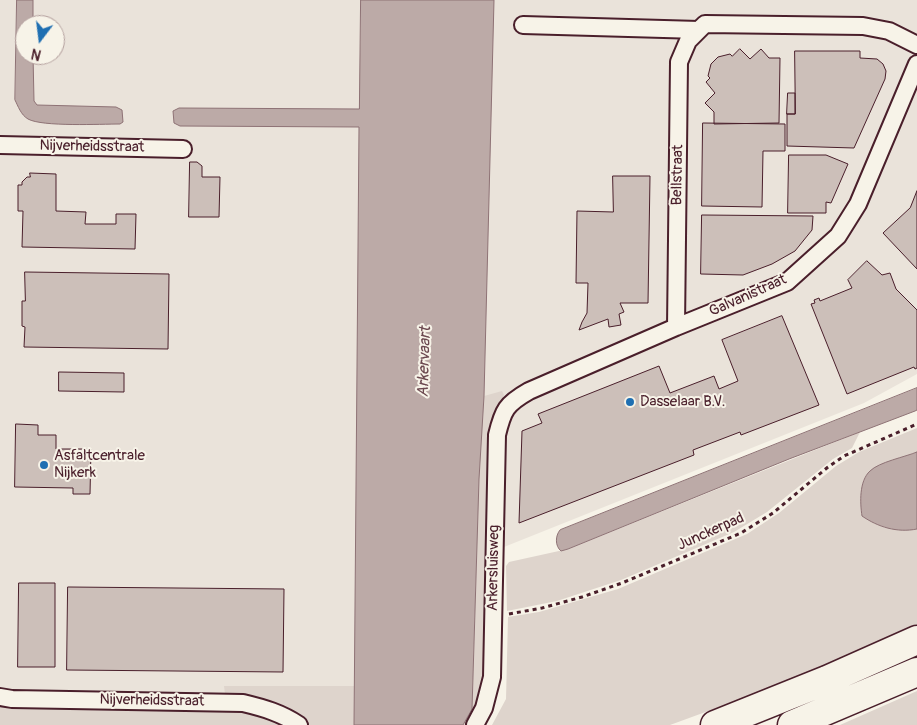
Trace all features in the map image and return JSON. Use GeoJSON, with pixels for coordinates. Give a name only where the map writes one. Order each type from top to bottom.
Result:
{"type":"FeatureCollection","features":[{"type":"Feature","properties":{"kind":"highway"},"geometry":{"type":"LineString","coordinates":[[715,725],[827,680],[917,640]]}},
{"type":"Feature","properties":{"kind":"highway"},"geometry":{"type":"LineString","coordinates":[[792,725],[917,672]]}},
{"type":"Feature","properties":{"kind":"street"},"geometry":{"type":"LineString","coordinates":[[523,24],[700,30],[705,24],[863,26],[889,31],[917,45]]}},
{"type":"Feature","properties":{"kind":"street","name":"Bellstraat"},"geometry":{"type":"LineString","coordinates":[[676,327],[679,62],[688,41],[700,30]]}},
{"type":"Feature","properties":{"kind":"street","name":"Galvanistraat"},"geometry":{"type":"LineString","coordinates":[[505,408],[516,398],[528,391],[676,327],[787,282],[838,236],[858,204],[917,64]]}},
{"type":"Feature","properties":{"kind":"street","name":"Nijverheidsstraat"},"geometry":{"type":"LineString","coordinates":[[0,145],[183,149]]}},
{"type":"Feature","properties":{"kind":"street","name":"Arkersluisweg"},"geometry":{"type":"LineString","coordinates":[[475,725],[484,708],[492,677],[497,435],[505,408]]}},
{"type":"Feature","properties":{"kind":"street","name":"Nijverheidsstraat"},"geometry":{"type":"LineString","coordinates":[[0,696],[12,699],[243,703],[286,716],[299,725]]}},
{"type":"Feature","properties":{"kind":"path","name":"Junckerpad"},"geometry":{"type":"LineString","coordinates":[[493,615],[514,614],[582,597],[622,583],[741,533],[773,513],[844,456],[917,424]]}},
{"type":"Feature","properties":{"kind":"shaded area"},"geometry":{"type":"Polygon","coordinates":[[[0,0],[361,0],[359,120],[360,692],[354,725],[0,725],[0,0]]]}},
{"type":"Feature","properties":{"kind":"shaded area","name":"Arkervaart"},"geometry":{"type":"Polygon","coordinates":[[[476,0],[917,0],[917,374],[864,403],[474,559],[476,0]]]}},
{"type":"Feature","properties":{"kind":"shaded area"},"geometry":{"type":"Polygon","coordinates":[[[502,391],[504,395],[497,411],[484,693],[467,725],[463,725],[472,709],[479,479],[484,396],[502,391]]]}},
{"type":"Feature","properties":{"kind":"shaded area"},"geometry":{"type":"Polygon","coordinates":[[[917,428],[917,452],[878,466],[914,530],[917,529],[917,627],[793,680],[670,725],[492,725],[506,699],[508,617],[539,612],[618,589],[747,534],[779,513],[836,466],[859,452],[917,428]]]}},
{"type":"Feature","properties":{"kind":"shaded area"},"geometry":{"type":"Polygon","coordinates":[[[860,432],[852,448],[833,459],[767,512],[734,532],[621,580],[557,601],[507,611],[506,566],[509,562],[568,549],[860,432]]]}},
{"type":"Feature","properties":{"kind":"shaded area"},"geometry":{"type":"Polygon","coordinates":[[[224,686],[354,686],[354,725],[310,725],[290,712],[267,701],[225,694],[224,686]]]}},
{"type":"Feature","properties":{"kind":"shaded area"},"geometry":{"type":"Polygon","coordinates":[[[917,691],[917,725],[840,725],[917,691]]]}},
{"type":"Feature","properties":{"kind":"shaded area"},"geometry":{"type":"Polygon","coordinates":[[[0,708],[247,712],[286,725],[0,725],[0,708]]]}},
{"type":"Feature","properties":{"kind":"water"},"geometry":{"type":"Polygon","coordinates":[[[17,0],[33,0],[33,15],[17,15],[17,0]]]}},
{"type":"Feature","properties":{"kind":"water"},"geometry":{"type":"Polygon","coordinates":[[[361,0],[494,0],[484,396],[479,479],[472,709],[463,725],[354,725],[359,127],[180,126],[174,123],[173,111],[179,108],[359,109],[361,0]]]}},
{"type":"Feature","properties":{"kind":"water"},"geometry":{"type":"Polygon","coordinates":[[[16,65],[33,65],[34,101],[37,105],[116,107],[122,110],[123,122],[120,124],[86,125],[35,122],[23,115],[15,100],[16,65]]]}},
{"type":"Feature","properties":{"kind":"water"},"geometry":{"type":"Polygon","coordinates":[[[917,388],[917,410],[915,411],[789,459],[568,549],[561,551],[557,544],[558,532],[560,530],[917,388]]]}},
{"type":"Feature","properties":{"kind":"water"},"geometry":{"type":"Polygon","coordinates":[[[917,452],[917,529],[895,530],[862,516],[862,486],[866,475],[874,468],[886,462],[917,452]]]}},
{"type":"Feature","properties":{"kind":"building"},"geometry":{"type":"Polygon","coordinates":[[[740,49],[750,59],[761,49],[769,58],[780,58],[779,123],[714,124],[714,112],[705,103],[715,93],[706,82],[710,78],[708,76],[711,64],[718,57],[730,54],[732,56],[740,49]]]}},
{"type":"Feature","properties":{"kind":"building"},"geometry":{"type":"Polygon","coordinates":[[[795,51],[860,51],[860,58],[877,59],[883,64],[886,71],[885,79],[854,148],[787,146],[787,114],[795,114],[795,51]]]}},
{"type":"Feature","properties":{"kind":"building"},"geometry":{"type":"Polygon","coordinates":[[[788,93],[795,93],[795,114],[787,114],[788,93]]]}},
{"type":"Feature","properties":{"kind":"building"},"geometry":{"type":"Polygon","coordinates":[[[703,123],[785,124],[785,151],[763,151],[762,207],[702,206],[703,123]]]}},
{"type":"Feature","properties":{"kind":"building"},"geometry":{"type":"Polygon","coordinates":[[[789,155],[826,155],[848,164],[831,203],[826,202],[826,213],[788,213],[789,155]]]}},
{"type":"Feature","properties":{"kind":"building"},"geometry":{"type":"Polygon","coordinates":[[[190,162],[197,162],[202,166],[202,177],[220,177],[219,217],[189,217],[190,162]]]}},
{"type":"Feature","properties":{"kind":"building"},"geometry":{"type":"Polygon","coordinates":[[[30,173],[56,174],[56,211],[86,212],[85,224],[116,224],[116,214],[136,214],[135,249],[22,247],[23,211],[18,211],[18,185],[22,185],[22,182],[27,177],[30,177],[30,173]]]}},
{"type":"Feature","properties":{"kind":"building"},"geometry":{"type":"Polygon","coordinates":[[[613,176],[650,176],[648,303],[620,303],[624,312],[619,314],[621,325],[609,327],[608,319],[579,330],[587,313],[588,283],[576,283],[577,211],[613,212],[613,176]]]}},
{"type":"Feature","properties":{"kind":"building"},"geometry":{"type":"Polygon","coordinates":[[[917,191],[917,269],[883,233],[910,208],[917,191]]]}},
{"type":"Feature","properties":{"kind":"building"},"geometry":{"type":"Polygon","coordinates":[[[702,215],[813,216],[812,230],[795,251],[772,264],[743,275],[701,274],[702,215]]]}},
{"type":"Feature","properties":{"kind":"building"},"geometry":{"type":"Polygon","coordinates":[[[867,261],[882,275],[890,273],[896,289],[917,310],[917,368],[915,369],[914,367],[847,394],[811,304],[815,303],[814,300],[819,298],[820,301],[852,288],[848,280],[867,261]]]}},
{"type":"Feature","properties":{"kind":"building"},"geometry":{"type":"Polygon","coordinates":[[[25,272],[169,274],[168,349],[24,347],[25,327],[22,326],[22,301],[25,301],[25,272]]]}},
{"type":"Feature","properties":{"kind":"building"},"geometry":{"type":"Polygon","coordinates":[[[782,316],[819,405],[741,435],[740,432],[693,450],[694,455],[519,523],[522,431],[542,423],[538,414],[659,366],[670,393],[714,376],[719,389],[738,381],[722,340],[782,316]]]}},
{"type":"Feature","properties":{"kind":"building"},"geometry":{"type":"Polygon","coordinates":[[[59,372],[124,373],[124,392],[59,391],[59,372]]]}},
{"type":"Feature","properties":{"kind":"building"},"geometry":{"type":"Polygon","coordinates":[[[16,424],[38,425],[38,435],[56,435],[56,449],[91,449],[90,494],[73,494],[73,488],[15,487],[16,424]]]}},
{"type":"Feature","properties":{"kind":"building"},"geometry":{"type":"Polygon","coordinates":[[[19,583],[55,583],[55,667],[18,667],[19,583]]]}},
{"type":"Feature","properties":{"kind":"building"},"geometry":{"type":"Polygon","coordinates":[[[68,587],[284,589],[283,672],[67,670],[68,587]]]}},
{"type":"Feature","properties":{"kind":"place","name":"Dasselaar B.V."},"geometry":{"type":"Point","coordinates":[630,402]}},
{"type":"Feature","properties":{"kind":"place","name":"Asfaltcentrale Nijkerk"},"geometry":{"type":"Point","coordinates":[44,465]}}]}
